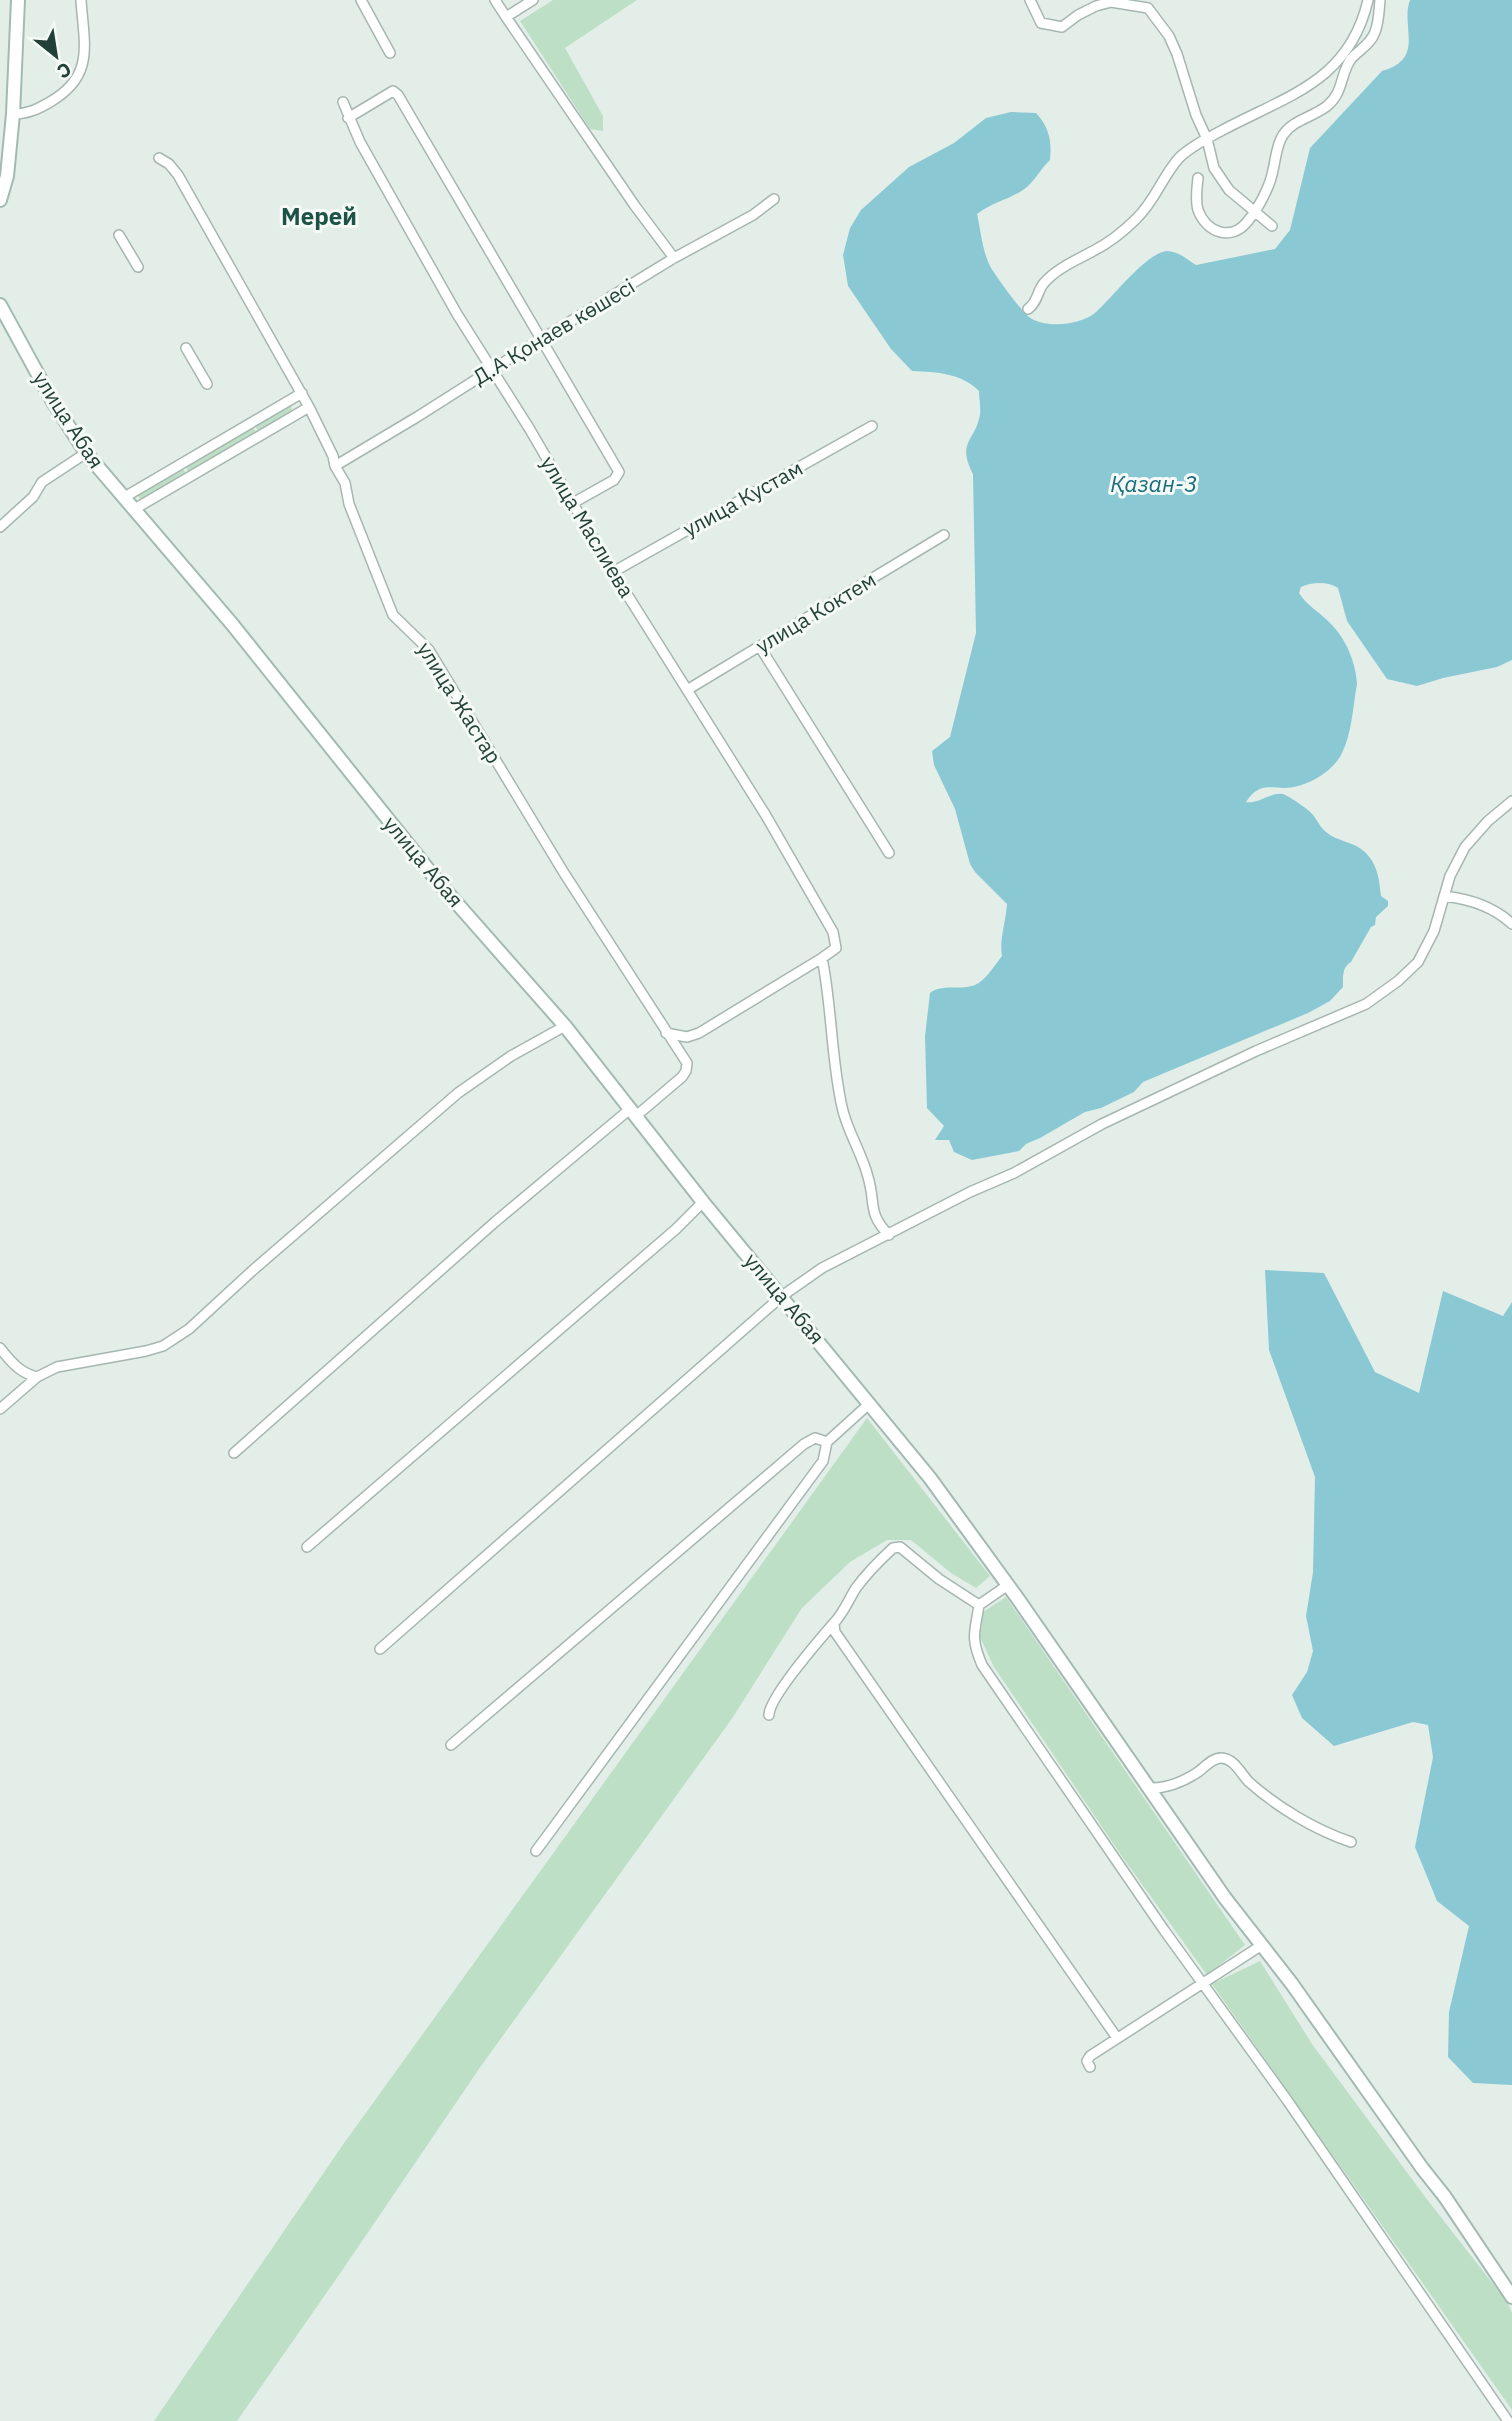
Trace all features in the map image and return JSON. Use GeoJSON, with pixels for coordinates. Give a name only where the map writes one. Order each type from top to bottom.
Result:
{"type":"FeatureCollection","features":[{"type":"Feature","properties":{"kind":"main road"},"geometry":{"type":"LineString","coordinates":[[0,200],[7,176],[13,114],[18,0]]}},
{"type":"Feature","properties":{"kind":"main road","name":"улица Абая"},"geometry":{"type":"LineString","coordinates":[[0,305],[53,402],[86,453],[232,624],[439,883],[565,1026],[703,1202],[930,1478],[1008,1585],[1225,1898],[1445,2197],[1512,2297]]}},
{"type":"Feature","properties":{"kind":"street"},"geometry":{"type":"LineString","coordinates":[[13,114],[37,110],[64,94],[76,82],[83,67],[81,0]]}},
{"type":"Feature","properties":{"kind":"street"},"geometry":{"type":"LineString","coordinates":[[495,0],[635,206],[674,258]]}},
{"type":"Feature","properties":{"kind":"street"},"geometry":{"type":"LineString","coordinates":[[506,17],[533,0]]}},
{"type":"Feature","properties":{"kind":"street"},"geometry":{"type":"LineString","coordinates":[[1030,0],[1041,23],[1055,28],[1062,27],[1096,6],[1111,2],[1149,8],[1169,36],[1207,139],[1214,167],[1230,190],[1272,226]]}},
{"type":"Feature","properties":{"kind":"street"},"geometry":{"type":"LineString","coordinates":[[1028,309],[1035,304],[1044,283],[1075,259],[1116,236],[1136,219],[1154,200],[1179,158],[1207,139],[1300,92],[1330,71],[1356,36],[1364,20],[1368,0]]}},
{"type":"Feature","properties":{"kind":"street"},"geometry":{"type":"LineString","coordinates":[[1198,178],[1198,212],[1215,232],[1235,232],[1247,223],[1269,183],[1280,139],[1297,122],[1312,116],[1337,95],[1351,60],[1367,45],[1375,32],[1380,0]]}},
{"type":"Feature","properties":{"kind":"street"},"geometry":{"type":"LineString","coordinates":[[362,1],[390,53]]}},
{"type":"Feature","properties":{"kind":"street"},"geometry":{"type":"LineString","coordinates":[[348,118],[393,91],[398,95],[618,472],[614,480],[573,503]]}},
{"type":"Feature","properties":{"kind":"street","name":"улица Маслиева"},"geometry":{"type":"LineString","coordinates":[[343,102],[348,118],[457,314],[529,428],[613,572],[833,932],[836,948],[822,958]]}},
{"type":"Feature","properties":{"kind":"street","name":"улица Жастар"},"geometry":{"type":"LineString","coordinates":[[159,158],[169,164],[178,175],[302,393],[345,483],[349,504],[393,615],[429,650],[558,862],[687,1063],[682,1077],[633,1113]]}},
{"type":"Feature","properties":{"kind":"street","name":"Д.А Қонаев көшесі"},"geometry":{"type":"LineString","coordinates":[[335,466],[674,258],[753,215],[774,199]]}},
{"type":"Feature","properties":{"kind":"street"},"geometry":{"type":"LineString","coordinates":[[119,235],[138,267]]}},
{"type":"Feature","properties":{"kind":"street"},"geometry":{"type":"LineString","coordinates":[[186,348],[207,384]]}},
{"type":"Feature","properties":{"kind":"street"},"geometry":{"type":"LineString","coordinates":[[123,498],[302,393]]}},
{"type":"Feature","properties":{"kind":"street"},"geometry":{"type":"LineString","coordinates":[[133,510],[309,407]]}},
{"type":"Feature","properties":{"kind":"street","name":"улица Кустам"},"geometry":{"type":"LineString","coordinates":[[613,572],[872,426]]}},
{"type":"Feature","properties":{"kind":"street"},"geometry":{"type":"LineString","coordinates":[[0,527],[33,497],[43,482],[86,453]]}},
{"type":"Feature","properties":{"kind":"street","name":"улица Коктем"},"geometry":{"type":"LineString","coordinates":[[687,690],[944,535]]}},
{"type":"Feature","properties":{"kind":"street"},"geometry":{"type":"LineString","coordinates":[[760,647],[889,853]]}},
{"type":"Feature","properties":{"kind":"street"},"geometry":{"type":"LineString","coordinates":[[380,1648],[782,1296],[822,1268],[970,1192],[1014,1173],[1102,1124],[1190,1080],[1366,1004],[1398,981],[1418,962],[1434,931],[1450,876],[1465,847],[1512,801]]}},
{"type":"Feature","properties":{"kind":"street"},"geometry":{"type":"LineString","coordinates":[[1444,896],[1466,899],[1493,909],[1512,924]]}},
{"type":"Feature","properties":{"kind":"street"},"geometry":{"type":"LineString","coordinates":[[666,1033],[677,1037],[699,1033],[822,958],[842,1109],[868,1175],[872,1208],[889,1235]]}},
{"type":"Feature","properties":{"kind":"street"},"geometry":{"type":"LineString","coordinates":[[0,1409],[37,1377],[57,1367],[146,1351],[163,1346],[189,1329],[458,1093],[511,1056],[565,1026]]}},
{"type":"Feature","properties":{"kind":"street"},"geometry":{"type":"LineString","coordinates":[[234,1453],[495,1222],[633,1113]]}},
{"type":"Feature","properties":{"kind":"street"},"geometry":{"type":"LineString","coordinates":[[307,1548],[676,1229],[703,1202]]}},
{"type":"Feature","properties":{"kind":"street"},"geometry":{"type":"LineString","coordinates":[[0,1348],[15,1366],[28,1375],[37,1377]]}},
{"type":"Feature","properties":{"kind":"street"},"geometry":{"type":"LineString","coordinates":[[536,1851],[823,1461],[827,1442],[870,1403]]}},
{"type":"Feature","properties":{"kind":"street"},"geometry":{"type":"LineString","coordinates":[[451,1745],[804,1444],[815,1438],[827,1442]]}},
{"type":"Feature","properties":{"kind":"street"},"geometry":{"type":"LineString","coordinates":[[769,1715],[768,1711],[778,1694],[834,1624],[858,1586],[892,1548],[900,1548],[939,1579],[979,1605]]}},
{"type":"Feature","properties":{"kind":"street"},"geometry":{"type":"LineString","coordinates":[[1008,1585],[979,1605],[973,1633],[982,1665],[1164,1930],[1287,2099],[1508,2421]]}},
{"type":"Feature","properties":{"kind":"street"},"geometry":{"type":"LineString","coordinates":[[834,1624],[835,1632],[1117,2038]]}},
{"type":"Feature","properties":{"kind":"street"},"geometry":{"type":"LineString","coordinates":[[1148,1788],[1173,1785],[1223,1758],[1238,1768],[1247,1780],[1288,1810],[1332,1836],[1351,1842]]}},
{"type":"Feature","properties":{"kind":"street"},"geometry":{"type":"LineString","coordinates":[[1090,2067],[1087,2061],[1090,2056],[1262,1945]]}},
{"type":"Feature","properties":{"kind":"green space"},"geometry":{"type":"Polygon","coordinates":[[[553,0],[637,0],[565,48],[603,116],[603,131],[590,129],[520,21],[553,0]]]}},
{"type":"Feature","properties":{"kind":"green space"},"geometry":{"type":"Polygon","coordinates":[[[287,406],[292,410],[258,431],[255,426],[287,406]]]}},
{"type":"Feature","properties":{"kind":"green space"},"geometry":{"type":"Polygon","coordinates":[[[253,427],[256,432],[188,472],[186,467],[253,427]]]}},
{"type":"Feature","properties":{"kind":"green space"},"geometry":{"type":"Polygon","coordinates":[[[183,469],[186,473],[141,501],[138,495],[183,469]]]}},
{"type":"Feature","properties":{"kind":"green space"},"geometry":{"type":"Polygon","coordinates":[[[867,1418],[990,1576],[976,1588],[951,1573],[911,1540],[887,1540],[850,1562],[802,1608],[731,1720],[481,2066],[237,2421],[154,2421],[342,2146],[867,1418]]]}},
{"type":"Feature","properties":{"kind":"green space"},"geometry":{"type":"Polygon","coordinates":[[[1006,1597],[1245,1945],[1207,1975],[1121,1855],[994,1667],[980,1637],[983,1612],[1006,1597]]]}},
{"type":"Feature","properties":{"kind":"green space"},"geometry":{"type":"Polygon","coordinates":[[[1260,1961],[1312,2044],[1507,2302],[1512,2313],[1512,2410],[1212,1984],[1260,1961]]]}},
{"type":"Feature","properties":{"kind":"water","name":"Қазан-3"},"geometry":{"type":"Polygon","coordinates":[[[1410,0],[1512,0],[1512,660],[1497,667],[1417,686],[1387,679],[1347,621],[1338,588],[1320,583],[1301,587],[1299,593],[1302,598],[1336,630],[1346,644],[1352,660],[1357,684],[1348,737],[1334,765],[1322,775],[1294,787],[1263,788],[1246,802],[1283,794],[1311,813],[1326,832],[1361,848],[1373,862],[1381,896],[1388,901],[1388,906],[1376,917],[1375,925],[1371,927],[1346,967],[1343,987],[1330,1001],[1308,1013],[1143,1082],[1134,1092],[1101,1108],[1085,1112],[1026,1144],[1019,1151],[972,1160],[954,1152],[949,1140],[935,1140],[944,1126],[927,1108],[925,1036],[930,993],[940,988],[979,983],[1002,956],[1007,904],[970,864],[955,809],[934,765],[932,751],[950,737],[976,633],[973,474],[966,454],[980,414],[979,391],[956,377],[912,371],[891,349],[848,286],[843,255],[850,228],[861,210],[909,167],[954,143],[986,118],[1011,112],[1036,113],[1049,135],[1050,160],[1026,188],[977,214],[983,247],[990,266],[1014,301],[1036,321],[1062,324],[1089,317],[1140,267],[1159,253],[1171,251],[1196,265],[1275,249],[1290,230],[1310,148],[1382,71],[1395,66],[1404,58],[1409,41],[1410,0]]]}},
{"type":"Feature","properties":{"kind":"water"},"geometry":{"type":"Polygon","coordinates":[[[1265,1270],[1324,1273],[1375,1372],[1419,1393],[1443,1291],[1503,1316],[1512,1302],[1512,2085],[1473,2083],[1448,2057],[1449,2012],[1469,1926],[1437,1901],[1415,1847],[1433,1757],[1428,1725],[1413,1722],[1334,1746],[1302,1718],[1292,1695],[1307,1672],[1313,1651],[1306,1616],[1313,1572],[1315,1477],[1269,1350],[1265,1270]]]}},
{"type":"Feature","properties":{"kind":"district","name":"Мерей"},"geometry":{"type":"Point","coordinates":[319,217]}}]}
